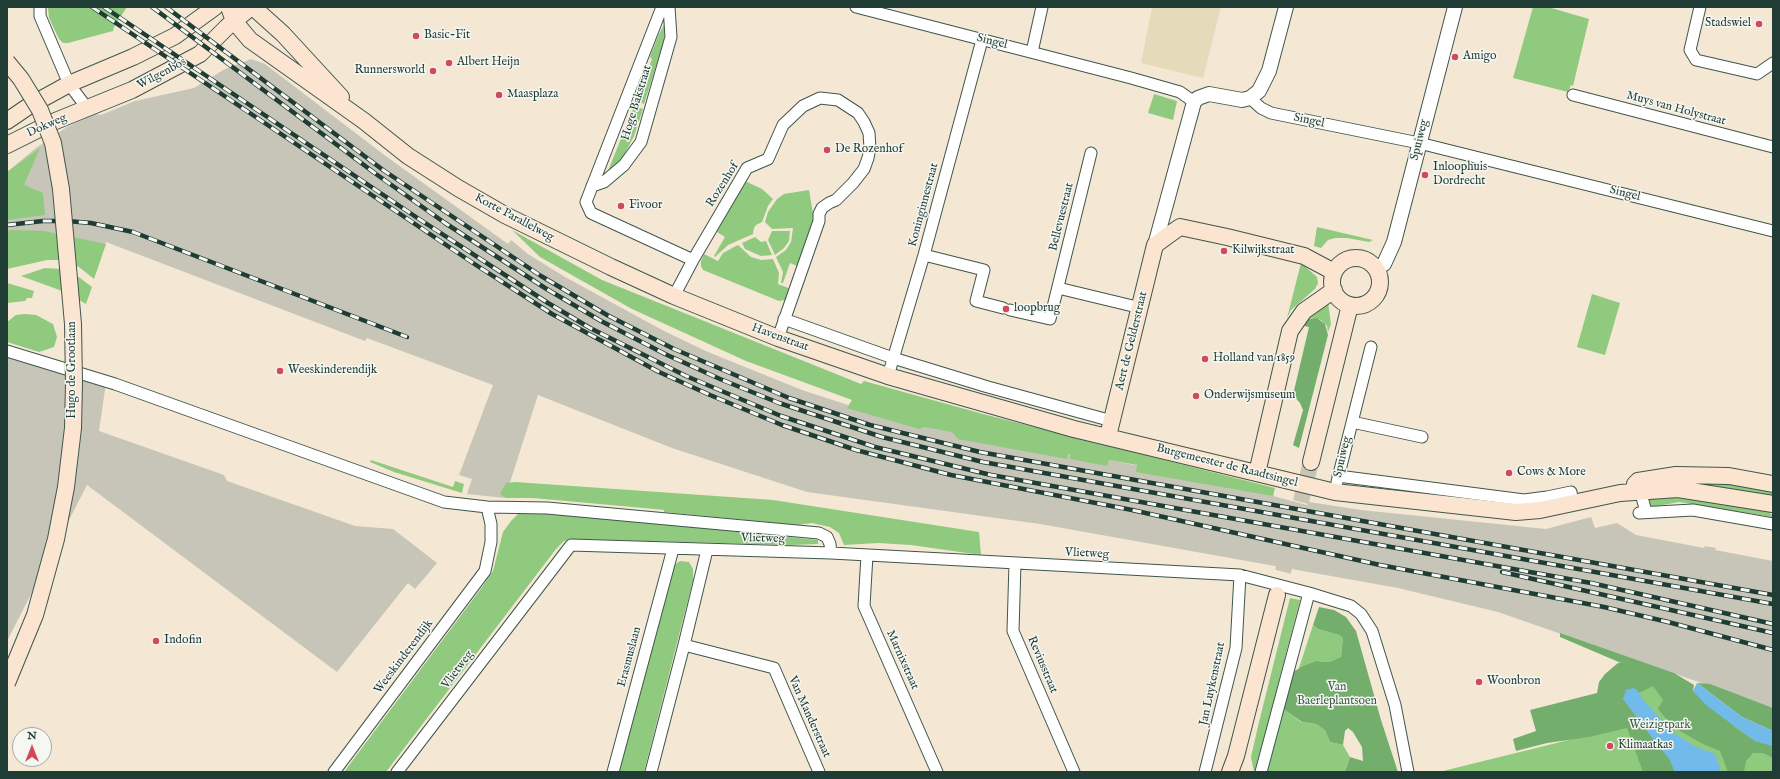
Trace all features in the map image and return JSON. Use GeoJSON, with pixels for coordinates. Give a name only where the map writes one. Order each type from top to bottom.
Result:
{"type":"FeatureCollection","features":[{"type":"Feature","properties":{"kind":"main road"},"geometry":{"type":"LineString","coordinates":[[69,84],[133,57],[175,36],[216,7]]}},
{"type":"Feature","properties":{"kind":"main road","name":"Wilgenbos"},"geometry":{"type":"LineString","coordinates":[[87,108],[132,90],[200,54],[231,14],[252,7]]}},
{"type":"Feature","properties":{"kind":"main road","name":"Korte Parallelweg"},"geometry":{"type":"LineString","coordinates":[[252,7],[282,34],[364,121]]}},
{"type":"Feature","properties":{"kind":"main road","name":"Korte Parallelweg"},"geometry":{"type":"LineString","coordinates":[[231,14],[250,40],[364,121],[408,156],[458,188],[505,215],[611,268],[674,296]]}},
{"type":"Feature","properties":{"kind":"main road","name":"Hugo de Grootlaan"},"geometry":{"type":"LineString","coordinates":[[7,62],[21,79],[40,110],[53,144],[61,189],[73,324],[74,383],[73,428],[66,487],[56,539],[35,615],[7,683]]}},
{"type":"Feature","properties":{"kind":"main road","name":"Dokweg"},"geometry":{"type":"LineString","coordinates":[[7,121],[29,106],[69,84]]}},
{"type":"Feature","properties":{"kind":"main road","name":"Dokweg"},"geometry":{"type":"LineString","coordinates":[[7,145],[32,132],[87,108]]}},
{"type":"Feature","properties":{"kind":"main road"},"geometry":{"type":"LineString","coordinates":[[1155,245],[1180,227],[1299,255],[1334,272]]}},
{"type":"Feature","properties":{"kind":"main road","name":"Aert de Gelderstraat"},"geometry":{"type":"LineString","coordinates":[[1110,429],[1141,308],[1155,245]]}},
{"type":"Feature","properties":{"kind":"main road"},"geometry":{"type":"LineString","coordinates":[[1354,257],[1369,261],[1377,268],[1380,281],[1377,294],[1368,303],[1350,305],[1342,301],[1334,290],[1332,278],[1334,272],[1344,260],[1354,257]]}},
{"type":"Feature","properties":{"kind":"main road"},"geometry":{"type":"LineString","coordinates":[[1259,466],[1290,331],[1304,311],[1334,290]]}},
{"type":"Feature","properties":{"kind":"main road","name":"Havenstraat"},"geometry":{"type":"LineString","coordinates":[[674,296],[778,338],[888,376]]}},
{"type":"Feature","properties":{"kind":"main road"},"geometry":{"type":"LineString","coordinates":[[1310,462],[1350,305]]}},
{"type":"Feature","properties":{"kind":"main road","name":"Burgemeester de Raadtsingel"},"geometry":{"type":"LineString","coordinates":[[888,376],[997,408],[1110,429],[1337,484],[1516,512],[1540,510],[1572,497],[1620,493],[1676,475],[1729,476],[1773,484]]}},
{"type":"Feature","properties":{"kind":"main road","name":"Burgemeester de Raadtsingel"},"geometry":{"type":"LineString","coordinates":[[1639,486],[1678,489],[1773,504]]}},
{"type":"Feature","properties":{"kind":"main road"},"geometry":{"type":"LineString","coordinates":[[1230,772],[1238,764],[1277,595]]}},
{"type":"Feature","properties":{"kind":"street"},"geometry":{"type":"LineString","coordinates":[[40,7],[40,16],[69,84],[87,108]]}},
{"type":"Feature","properties":{"kind":"street","name":"Hoge Bakstraat"},"geometry":{"type":"LineString","coordinates":[[662,7],[586,202],[591,213],[693,260]]}},
{"type":"Feature","properties":{"kind":"street","name":"Hoge Bakstraat"},"geometry":{"type":"LineString","coordinates":[[592,186],[604,182],[619,169],[632,156],[641,142],[671,37],[669,7]]}},
{"type":"Feature","properties":{"kind":"street","name":"Singel"},"geometry":{"type":"LineString","coordinates":[[856,7],[1180,92],[1194,102]]}},
{"type":"Feature","properties":{"kind":"street"},"geometry":{"type":"LineString","coordinates":[[1032,52],[1042,7]]}},
{"type":"Feature","properties":{"kind":"street"},"geometry":{"type":"LineString","coordinates":[[1194,102],[1198,98],[1209,94],[1231,100],[1242,100],[1250,98],[1259,91],[1269,71],[1286,7]]}},
{"type":"Feature","properties":{"kind":"street","name":"Spuiweg"},"geometry":{"type":"LineString","coordinates":[[1377,268],[1384,264],[1394,242],[1455,7]]}},
{"type":"Feature","properties":{"kind":"street"},"geometry":{"type":"LineString","coordinates":[[1700,7],[1690,50],[1696,60],[1757,74],[1773,63]]}},
{"type":"Feature","properties":{"kind":"street","name":"Koninginnestraat"},"geometry":{"type":"LineString","coordinates":[[888,376],[924,255],[982,40]]}},
{"type":"Feature","properties":{"kind":"street","name":"Muys van Holystraat"},"geometry":{"type":"LineString","coordinates":[[1574,96],[1773,147]]}},
{"type":"Feature","properties":{"kind":"street","name":"Rozenhof"},"geometry":{"type":"LineString","coordinates":[[674,296],[682,279],[747,168],[768,159],[773,150],[779,132],[803,106],[820,98],[838,100],[858,113],[869,133],[870,148],[868,158],[864,169],[853,183],[836,200],[828,203],[819,214],[819,221],[778,338]]}},
{"type":"Feature","properties":{"kind":"street","name":"Singel"},"geometry":{"type":"LineString","coordinates":[[1250,98],[1261,108],[1271,113],[1419,144],[1773,231]]}},
{"type":"Feature","properties":{"kind":"street","name":"Aert de Gelderstraat"},"geometry":{"type":"LineString","coordinates":[[1155,245],[1194,102]]}},
{"type":"Feature","properties":{"kind":"street","name":"Bellevuestraat"},"geometry":{"type":"LineString","coordinates":[[924,255],[984,270],[976,301],[1050,319],[1091,153]]}},
{"type":"Feature","properties":{"kind":"street"},"geometry":{"type":"LineString","coordinates":[[1166,204],[1171,218],[1180,227]]}},
{"type":"Feature","properties":{"kind":"street"},"geometry":{"type":"LineString","coordinates":[[1058,288],[1141,308]]}},
{"type":"Feature","properties":{"kind":"street","name":"Havenstraat"},"geometry":{"type":"LineString","coordinates":[[784,319],[894,353]]}},
{"type":"Feature","properties":{"kind":"street","name":"Spuiweg"},"geometry":{"type":"LineString","coordinates":[[1337,484],[1371,347]]}},
{"type":"Feature","properties":{"kind":"street"},"geometry":{"type":"LineString","coordinates":[[7,351],[115,384],[444,502],[487,507],[547,508],[819,533],[827,537],[830,544],[831,553]]}},
{"type":"Feature","properties":{"kind":"street","name":"Burgemeester de Raadtsingel"},"geometry":{"type":"LineString","coordinates":[[894,353],[1110,429]]}},
{"type":"Feature","properties":{"kind":"street","name":"Spuiweg"},"geometry":{"type":"LineString","coordinates":[[1352,422],[1422,437]]}},
{"type":"Feature","properties":{"kind":"street"},"geometry":{"type":"LineString","coordinates":[[1639,486],[1642,513],[1693,510],[1773,524]]}},
{"type":"Feature","properties":{"kind":"street","name":"Weeskinderendijk"},"geometry":{"type":"LineString","coordinates":[[334,772],[485,571],[491,542],[491,524],[487,507]]}},
{"type":"Feature","properties":{"kind":"street","name":"Vlietweg"},"geometry":{"type":"LineString","coordinates":[[397,772],[571,545],[831,553],[1240,575]]}},
{"type":"Feature","properties":{"kind":"street","name":"Erasmuslaan"},"geometry":{"type":"LineString","coordinates":[[613,772],[673,549]]}},
{"type":"Feature","properties":{"kind":"street"},"geometry":{"type":"LineString","coordinates":[[651,772],[707,550]]}},
{"type":"Feature","properties":{"kind":"street","name":"Marnixstraat"},"geometry":{"type":"LineString","coordinates":[[867,555],[864,606],[937,772]]}},
{"type":"Feature","properties":{"kind":"street","name":"Reviusstraat"},"geometry":{"type":"LineString","coordinates":[[1015,563],[1013,631],[1074,772]]}},
{"type":"Feature","properties":{"kind":"street"},"geometry":{"type":"LineString","coordinates":[[1240,575],[1309,593],[1351,606],[1361,614],[1372,631],[1395,705],[1408,772]]}},
{"type":"Feature","properties":{"kind":"street","name":"Jan Luykenstraat"},"geometry":{"type":"LineString","coordinates":[[1205,772],[1236,648],[1240,575]]}},
{"type":"Feature","properties":{"kind":"street"},"geometry":{"type":"LineString","coordinates":[[1261,772],[1309,593]]}},
{"type":"Feature","properties":{"kind":"street","name":"Van Manderstraat"},"geometry":{"type":"LineString","coordinates":[[684,645],[774,668],[819,772]]}},
{"type":"Feature","properties":{"kind":"shaded area"},"geometry":{"type":"Polygon","coordinates":[[[1152,7],[1221,7],[1203,78],[1141,63],[1152,7]]]}},
{"type":"Feature","properties":{"kind":"shaded area"},"geometry":{"type":"Polygon","coordinates":[[[251,59],[265,64],[387,157],[508,244],[511,240],[528,254],[565,277],[664,331],[708,352],[802,390],[854,407],[1274,494],[1273,496],[1307,505],[1309,502],[1361,510],[1546,529],[1591,517],[1595,528],[1617,523],[1636,535],[1704,548],[1705,546],[1716,548],[1715,550],[1773,561],[1773,708],[1498,612],[1398,588],[1040,524],[807,492],[672,448],[538,395],[505,498],[467,494],[472,479],[459,475],[493,385],[367,338],[365,341],[106,242],[103,251],[7,239],[7,172],[36,148],[67,127],[95,114],[101,115],[135,101],[194,88],[225,69],[251,59]]]}},
{"type":"Feature","properties":{"kind":"shaded area"},"geometry":{"type":"Polygon","coordinates":[[[7,355],[106,383],[99,431],[224,475],[227,481],[355,526],[393,529],[437,563],[415,589],[408,583],[337,672],[87,485],[7,641],[7,355]]]}},
{"type":"Feature","properties":{"kind":"green space"},"geometry":{"type":"Polygon","coordinates":[[[48,7],[127,7],[113,31],[63,43],[59,39],[49,18],[48,7]]]}},
{"type":"Feature","properties":{"kind":"green space"},"geometry":{"type":"Polygon","coordinates":[[[1533,7],[1548,7],[1589,19],[1573,86],[1571,85],[1568,92],[1513,78],[1533,7]]]}},
{"type":"Feature","properties":{"kind":"green space"},"geometry":{"type":"Polygon","coordinates":[[[666,21],[664,41],[644,104],[636,101],[652,59],[650,57],[658,36],[666,21]]]}},
{"type":"Feature","properties":{"kind":"green space"},"geometry":{"type":"Polygon","coordinates":[[[1154,94],[1177,101],[1173,120],[1148,113],[1154,94]]]}},
{"type":"Feature","properties":{"kind":"green space"},"geometry":{"type":"Polygon","coordinates":[[[634,106],[643,109],[634,136],[621,161],[611,173],[608,171],[634,106]]]}},
{"type":"Feature","properties":{"kind":"green space"},"geometry":{"type":"Polygon","coordinates":[[[40,148],[24,185],[43,193],[45,215],[7,220],[7,172],[40,148]]]}},
{"type":"Feature","properties":{"kind":"green space"},"geometry":{"type":"Polygon","coordinates":[[[745,181],[762,189],[773,199],[768,206],[762,222],[754,228],[753,234],[728,245],[715,257],[714,256],[725,237],[717,232],[745,181]]]}},
{"type":"Feature","properties":{"kind":"green space"},"geometry":{"type":"Polygon","coordinates":[[[809,190],[814,220],[797,266],[790,263],[783,283],[781,283],[783,272],[776,257],[786,250],[791,242],[793,228],[772,229],[765,222],[768,212],[777,199],[784,194],[809,190]]]}},
{"type":"Feature","properties":{"kind":"green space"},"geometry":{"type":"Polygon","coordinates":[[[1317,227],[1373,240],[1369,242],[1347,238],[1335,238],[1328,240],[1321,248],[1314,246],[1317,227]]]}},
{"type":"Feature","properties":{"kind":"green space"},"geometry":{"type":"Polygon","coordinates":[[[512,230],[602,280],[861,384],[864,381],[983,414],[1275,488],[1273,496],[1136,472],[1137,465],[1109,460],[1107,466],[1070,459],[1070,454],[1068,454],[1067,459],[958,439],[952,432],[925,427],[919,429],[847,408],[852,400],[746,361],[632,309],[540,257],[512,230]]]}},
{"type":"Feature","properties":{"kind":"green space"},"geometry":{"type":"Polygon","coordinates":[[[7,231],[44,231],[106,244],[94,279],[79,267],[65,260],[47,260],[7,269],[7,231]]]}},
{"type":"Feature","properties":{"kind":"green space"},"geometry":{"type":"Polygon","coordinates":[[[772,231],[790,231],[789,241],[784,248],[775,255],[768,240],[772,231]]]}},
{"type":"Feature","properties":{"kind":"green space"},"geometry":{"type":"Polygon","coordinates":[[[755,237],[761,242],[766,241],[772,255],[761,256],[745,249],[742,243],[755,237]]]}},
{"type":"Feature","properties":{"kind":"green space"},"geometry":{"type":"Polygon","coordinates":[[[738,245],[751,257],[761,260],[773,259],[779,273],[778,284],[791,289],[785,300],[779,301],[703,270],[701,261],[704,254],[718,261],[723,253],[738,245]]]}},
{"type":"Feature","properties":{"kind":"green space"},"geometry":{"type":"Polygon","coordinates":[[[1301,263],[1317,277],[1318,283],[1315,289],[1291,310],[1287,318],[1301,263]]]}},
{"type":"Feature","properties":{"kind":"green space"},"geometry":{"type":"Polygon","coordinates":[[[45,268],[62,269],[72,272],[92,287],[86,304],[65,292],[21,276],[45,268]]]}},
{"type":"Feature","properties":{"kind":"green space"},"geometry":{"type":"Polygon","coordinates":[[[7,283],[34,291],[32,298],[27,298],[25,301],[7,303],[7,283]]]}},
{"type":"Feature","properties":{"kind":"green space"},"geometry":{"type":"Polygon","coordinates":[[[1592,294],[1620,303],[1605,355],[1577,347],[1592,294]]]}},
{"type":"Feature","properties":{"kind":"green space"},"geometry":{"type":"Polygon","coordinates":[[[1328,302],[1331,324],[1328,332],[1327,326],[1321,320],[1315,318],[1302,318],[1328,302]]]}},
{"type":"Feature","properties":{"kind":"green space"},"geometry":{"type":"Polygon","coordinates":[[[16,315],[36,315],[53,324],[57,337],[54,347],[39,352],[7,342],[7,322],[16,315]]]}},
{"type":"Feature","properties":{"kind":"green space"},"geometry":{"type":"Polygon","coordinates":[[[1317,318],[1325,324],[1328,335],[1299,448],[1293,445],[1303,410],[1300,403],[1293,395],[1309,327],[1300,325],[1307,319],[1317,318]]]}},
{"type":"Feature","properties":{"kind":"green space"},"geometry":{"type":"Polygon","coordinates":[[[371,460],[453,487],[455,481],[464,484],[462,493],[394,472],[370,462],[371,460]]]}},
{"type":"Feature","properties":{"kind":"green space"},"geometry":{"type":"Polygon","coordinates":[[[1677,480],[1730,481],[1773,489],[1773,499],[1676,485],[1677,480]]]}},
{"type":"Feature","properties":{"kind":"green space"},"geometry":{"type":"Polygon","coordinates":[[[515,482],[773,500],[979,532],[981,555],[911,545],[878,543],[844,545],[839,533],[830,527],[812,523],[797,525],[664,512],[664,510],[644,508],[533,498],[506,498],[500,494],[506,483],[515,482]]]}},
{"type":"Feature","properties":{"kind":"green space"},"geometry":{"type":"Polygon","coordinates":[[[1646,493],[1765,505],[1773,517],[1679,502],[1652,507],[1647,500],[1646,493]]]}},
{"type":"Feature","properties":{"kind":"green space"},"geometry":{"type":"Polygon","coordinates":[[[548,512],[818,540],[818,544],[791,545],[574,539],[564,541],[556,549],[386,772],[344,772],[493,571],[503,532],[511,521],[519,513],[548,512]]]}},
{"type":"Feature","properties":{"kind":"green space"},"geometry":{"type":"Polygon","coordinates":[[[680,561],[689,562],[693,569],[693,580],[644,772],[618,772],[673,566],[680,561]]]}},
{"type":"Feature","properties":{"kind":"green space"},"geometry":{"type":"Polygon","coordinates":[[[1290,598],[1300,600],[1254,772],[1251,757],[1290,598]]]}},
{"type":"Feature","properties":{"kind":"green space","name":"Van Baerleplantsoen"},"geometry":{"type":"Polygon","coordinates":[[[1319,607],[1334,610],[1346,617],[1356,631],[1381,720],[1398,772],[1345,772],[1350,757],[1363,761],[1362,747],[1353,732],[1348,728],[1345,731],[1343,745],[1330,742],[1325,730],[1316,724],[1302,722],[1283,709],[1293,672],[1316,661],[1329,662],[1341,657],[1343,638],[1339,635],[1318,629],[1313,625],[1319,607]]]}},
{"type":"Feature","properties":{"kind":"green space"},"geometry":{"type":"Polygon","coordinates":[[[1313,625],[1318,629],[1339,635],[1343,638],[1341,657],[1329,662],[1316,661],[1305,665],[1298,671],[1313,625]]]}},
{"type":"Feature","properties":{"kind":"green space"},"geometry":{"type":"Polygon","coordinates":[[[1560,633],[1674,673],[1694,685],[1693,691],[1736,728],[1755,741],[1773,746],[1773,758],[1763,753],[1753,753],[1746,761],[1744,772],[1728,772],[1720,751],[1703,744],[1673,727],[1658,709],[1663,700],[1653,686],[1639,693],[1637,690],[1623,699],[1669,758],[1675,772],[1643,772],[1627,728],[1589,737],[1547,743],[1516,751],[1513,739],[1536,731],[1530,710],[1597,693],[1599,682],[1605,674],[1618,663],[1621,663],[1560,637],[1560,633]]]}},
{"type":"Feature","properties":{"kind":"green space","name":"Weizigtpark"},"geometry":{"type":"Polygon","coordinates":[[[1618,670],[1773,732],[1773,772],[1439,772],[1613,729],[1618,670]]]}},
{"type":"Feature","properties":{"kind":"green space"},"geometry":{"type":"Polygon","coordinates":[[[1697,683],[1710,684],[1773,708],[1773,731],[1742,717],[1697,683]]]}},
{"type":"Feature","properties":{"kind":"green space"},"geometry":{"type":"Polygon","coordinates":[[[1283,709],[1301,722],[1316,724],[1325,730],[1330,742],[1343,745],[1350,757],[1345,772],[1267,772],[1283,709]]]}},
{"type":"Feature","properties":{"kind":"water"},"geometry":{"type":"Polygon","coordinates":[[[1697,683],[1742,717],[1773,731],[1773,746],[1755,741],[1707,706],[1693,691],[1697,683]]]}},
{"type":"Feature","properties":{"kind":"water"},"geometry":{"type":"Polygon","coordinates":[[[1633,688],[1637,690],[1644,701],[1674,733],[1694,746],[1715,754],[1721,772],[1675,772],[1669,758],[1623,699],[1626,690],[1633,688]]]}},
{"type":"Feature","properties":{"kind":"tunnel"},"geometry":{"type":"LineString","coordinates":[[1277,595],[1311,462]]}},
{"type":"Feature","properties":{"kind":"railway"},"geometry":{"type":"LineString","coordinates":[[92,7],[476,265],[552,314],[659,372],[782,425],[856,450],[951,475],[1132,510],[1380,565],[1604,607],[1668,622],[1773,650]]}},
{"type":"Feature","properties":{"kind":"railway"},"geometry":{"type":"LineString","coordinates":[[104,7],[416,217],[548,303],[590,328],[686,376],[781,416],[875,447],[991,475],[1591,583],[1773,624]]}},
{"type":"Feature","properties":{"kind":"railway"},"geometry":{"type":"LineString","coordinates":[[152,7],[376,174],[445,223],[545,288],[601,321],[665,354],[720,379],[779,403],[882,437],[983,462],[1773,604]]}},
{"type":"Feature","properties":{"kind":"railway"},"geometry":{"type":"LineString","coordinates":[[166,7],[383,170],[541,276],[607,315],[674,349],[789,398],[870,425],[980,452],[1773,595]]}},
{"type":"Feature","properties":{"kind":"railway"},"geometry":{"type":"LineString","coordinates":[[7,225],[43,221],[67,221],[91,223],[133,232],[407,337]]}},
{"type":"Feature","properties":{"kind":"railway"},"geometry":{"type":"LineString","coordinates":[[1502,572],[1773,633]]}},
{"type":"Feature","properties":{"kind":"place","name":"Stadswiel"},"geometry":{"type":"Point","coordinates":[1759,24]}},
{"type":"Feature","properties":{"kind":"place","name":"Basic-Fit"},"geometry":{"type":"Point","coordinates":[416,36]}},
{"type":"Feature","properties":{"kind":"place","name":"Amigo"},"geometry":{"type":"Point","coordinates":[1455,57]}},
{"type":"Feature","properties":{"kind":"place","name":"Albert Heijn"},"geometry":{"type":"Point","coordinates":[449,63]}},
{"type":"Feature","properties":{"kind":"place","name":"Runnersworld"},"geometry":{"type":"Point","coordinates":[433,71]}},
{"type":"Feature","properties":{"kind":"place","name":"Maasplaza"},"geometry":{"type":"Point","coordinates":[499,95]}},
{"type":"Feature","properties":{"kind":"place","name":"De Rozenhof"},"geometry":{"type":"Point","coordinates":[827,150]}},
{"type":"Feature","properties":{"kind":"place","name":"Inloophuis Dordrecht"},"geometry":{"type":"Point","coordinates":[1425,175]}},
{"type":"Feature","properties":{"kind":"place","name":"Fivoor"},"geometry":{"type":"Point","coordinates":[621,206]}},
{"type":"Feature","properties":{"kind":"place","name":"Kilwijkstraat"},"geometry":{"type":"Point","coordinates":[1224,251]}},
{"type":"Feature","properties":{"kind":"place","name":"loopbrug"},"geometry":{"type":"Point","coordinates":[1006,309]}},
{"type":"Feature","properties":{"kind":"place","name":"Holland van 1859"},"geometry":{"type":"Point","coordinates":[1205,359]}},
{"type":"Feature","properties":{"kind":"place","name":"Weeskinderendijk"},"geometry":{"type":"Point","coordinates":[280,371]}},
{"type":"Feature","properties":{"kind":"place","name":"Onderwijsmuseum"},"geometry":{"type":"Point","coordinates":[1196,396]}},
{"type":"Feature","properties":{"kind":"place","name":"Cows & More"},"geometry":{"type":"Point","coordinates":[1509,473]}},
{"type":"Feature","properties":{"kind":"place","name":"Indofin"},"geometry":{"type":"Point","coordinates":[156,641]}},
{"type":"Feature","properties":{"kind":"place","name":"Woonbron"},"geometry":{"type":"Point","coordinates":[1479,682]}},
{"type":"Feature","properties":{"kind":"place","name":"Klimaatkas"},"geometry":{"type":"Point","coordinates":[1610,746]}}]}
